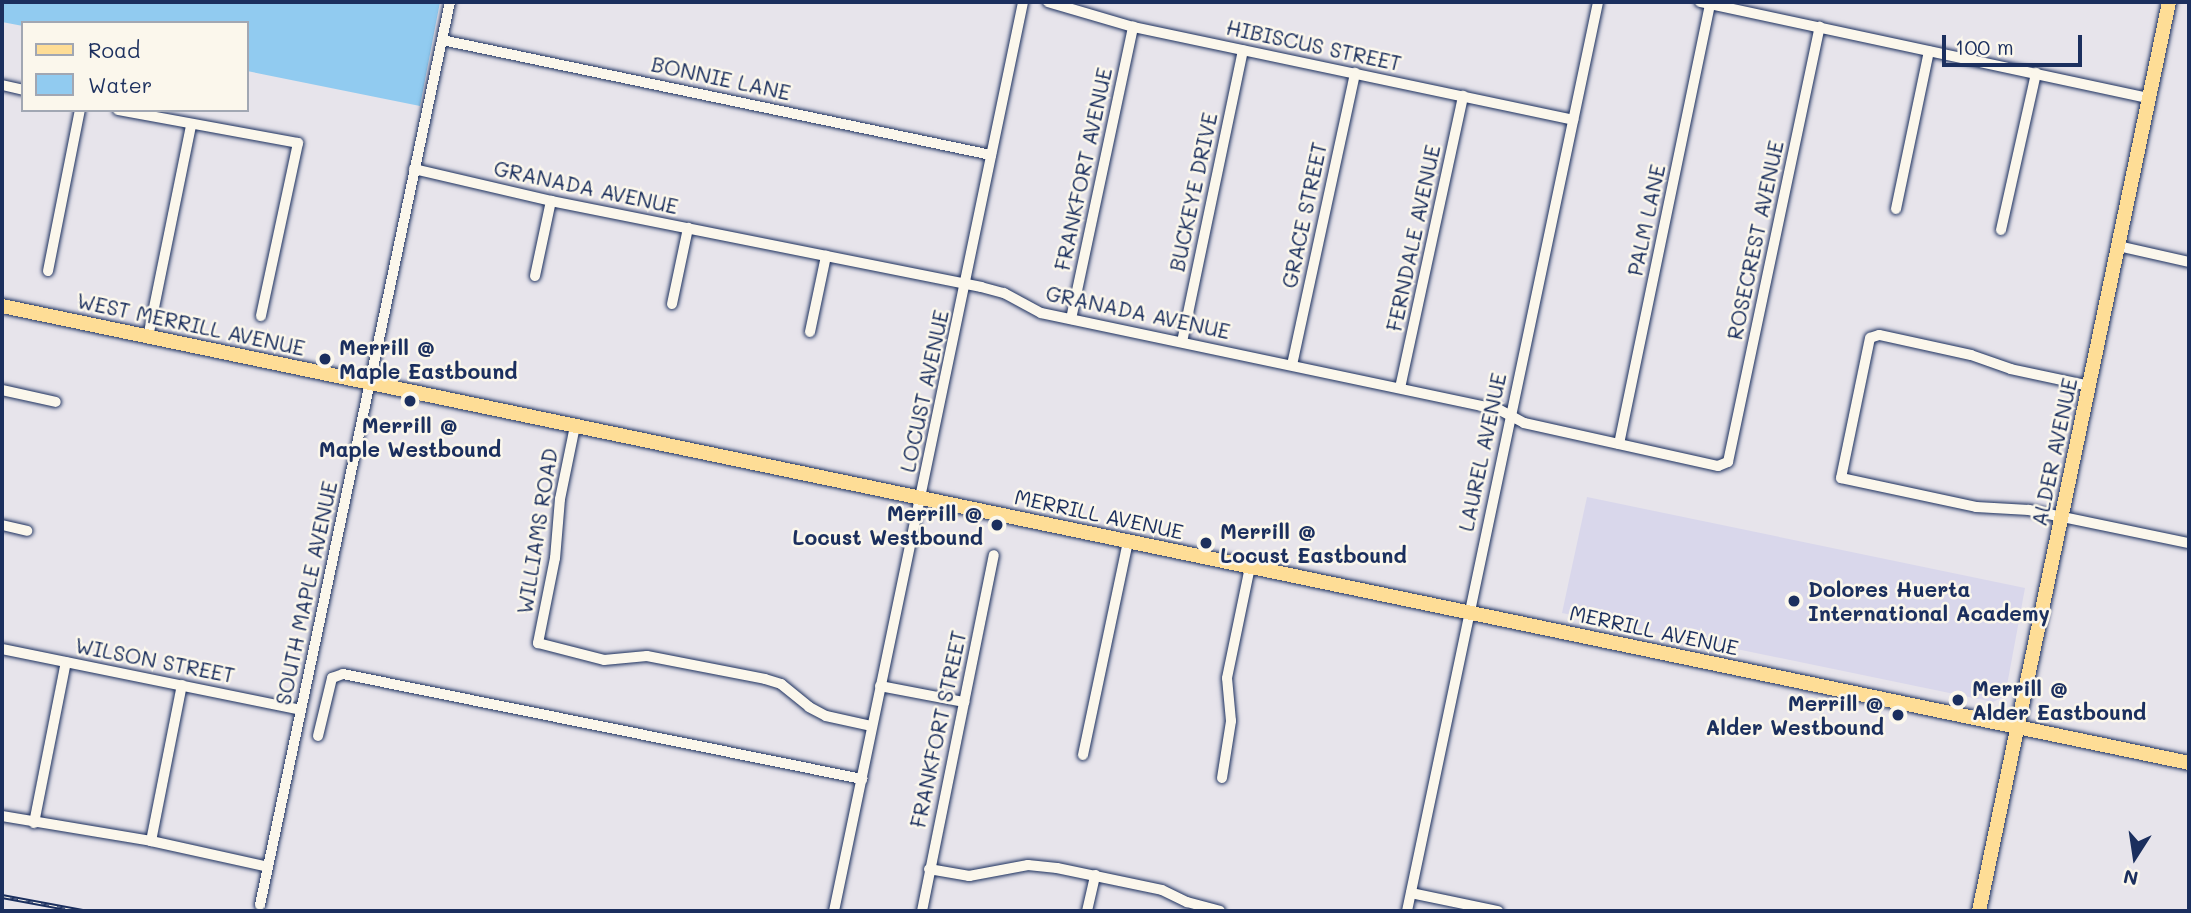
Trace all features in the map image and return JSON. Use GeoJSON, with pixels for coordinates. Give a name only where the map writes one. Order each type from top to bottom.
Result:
{"type":"FeatureCollection","features":[{"type":"Feature","properties":{"kind":"main road","name":"ALDER AVENUE"},"geometry":{"type":"LineString","coordinates":[[1979,911],[2169,2]]}},
{"type":"Feature","properties":{"kind":"main road","name":"WEST MERRILL AVENUE"},"geometry":{"type":"LineString","coordinates":[[2,306],[371,382]]}},
{"type":"Feature","properties":{"kind":"main road","name":"MERRILL AVENUE"},"geometry":{"type":"LineString","coordinates":[[371,382],[2189,763]]}},
{"type":"Feature","properties":{"kind":"street","name":"SOUTH MAPLE AVENUE"},"geometry":{"type":"LineString","coordinates":[[260,905],[450,2]]}},
{"type":"Feature","properties":{"kind":"street","name":"LOCUST AVENUE"},"geometry":{"type":"LineString","coordinates":[[834,911],[967,284],[1023,2]]}},
{"type":"Feature","properties":{"kind":"street","name":"HIBISCUS STREET"},"geometry":{"type":"LineString","coordinates":[[1048,2],[1133,27],[1573,120]]}},
{"type":"Feature","properties":{"kind":"street","name":"LAUREL AVENUE"},"geometry":{"type":"LineString","coordinates":[[1406,911],[1598,2]]}},
{"type":"Feature","properties":{"kind":"street"},"geometry":{"type":"LineString","coordinates":[[1705,3],[2149,98]]}},
{"type":"Feature","properties":{"kind":"street","name":"PALM LANE"},"geometry":{"type":"LineString","coordinates":[[1619,444],[1705,3]]}},
{"type":"Feature","properties":{"kind":"street","name":"FRANKFORT AVENUE"},"geometry":{"type":"LineString","coordinates":[[1071,319],[1133,27]]}},
{"type":"Feature","properties":{"kind":"street","name":"ROSECREST AVENUE"},"geometry":{"type":"LineString","coordinates":[[1728,462],[1820,27]]}},
{"type":"Feature","properties":{"kind":"street","name":"BONNIE LANE"},"geometry":{"type":"LineString","coordinates":[[442,40],[991,155]]}},
{"type":"Feature","properties":{"kind":"street","name":"BUCKEYE DRIVE"},"geometry":{"type":"LineString","coordinates":[[1182,342],[1243,50]]}},
{"type":"Feature","properties":{"kind":"street"},"geometry":{"type":"LineString","coordinates":[[1896,209],[1929,51]]}},
{"type":"Feature","properties":{"kind":"street","name":"GRACE STREET"},"geometry":{"type":"LineString","coordinates":[[1292,365],[1354,73]]}},
{"type":"Feature","properties":{"kind":"street"},"geometry":{"type":"LineString","coordinates":[[2001,230],[2036,73]]}},
{"type":"Feature","properties":{"kind":"street"},"geometry":{"type":"LineString","coordinates":[[2,85],[21,90]]}},
{"type":"Feature","properties":{"kind":"street","name":"FERNDALE AVENUE"},"geometry":{"type":"LineString","coordinates":[[1400,388],[1463,96]]}},
{"type":"Feature","properties":{"kind":"street"},"geometry":{"type":"LineString","coordinates":[[48,271],[80,112]]}},
{"type":"Feature","properties":{"kind":"street"},"geometry":{"type":"LineString","coordinates":[[128,112],[298,143],[261,316]]}},
{"type":"Feature","properties":{"kind":"street"},"geometry":{"type":"LineString","coordinates":[[148,337],[191,125]]}},
{"type":"Feature","properties":{"kind":"street","name":"GRANADA AVENUE"},"geometry":{"type":"LineString","coordinates":[[414,169],[551,201],[967,284],[1004,293],[1041,313],[1498,409],[1524,423],[1718,467],[1728,462]]}},
{"type":"Feature","properties":{"kind":"street"},"geometry":{"type":"LineString","coordinates":[[535,276],[551,201]]}},
{"type":"Feature","properties":{"kind":"street"},"geometry":{"type":"LineString","coordinates":[[672,304],[688,228]]}},
{"type":"Feature","properties":{"kind":"street"},"geometry":{"type":"LineString","coordinates":[[2118,246],[2189,262]]}},
{"type":"Feature","properties":{"kind":"street"},"geometry":{"type":"LineString","coordinates":[[810,332],[826,256]]}},
{"type":"Feature","properties":{"kind":"street"},"geometry":{"type":"LineString","coordinates":[[2090,386],[2011,369],[1958,352],[1879,335],[1870,338],[1841,478],[1976,507],[2029,510],[2189,543]]}},
{"type":"Feature","properties":{"kind":"street"},"geometry":{"type":"LineString","coordinates":[[2,390],[56,402]]}},
{"type":"Feature","properties":{"kind":"street","name":"WILLIAMS ROAD"},"geometry":{"type":"LineString","coordinates":[[575,426],[560,499],[555,558],[538,643],[604,660],[647,656],[765,679],[781,684],[826,716],[872,726]]}},
{"type":"Feature","properties":{"kind":"street"},"geometry":{"type":"LineString","coordinates":[[2,526],[27,531]]}},
{"type":"Feature","properties":{"kind":"street"},"geometry":{"type":"LineString","coordinates":[[1083,755],[1128,542]]}},
{"type":"Feature","properties":{"kind":"street","name":"FRANKFORT STREET"},"geometry":{"type":"LineString","coordinates":[[922,911],[994,555]]}},
{"type":"Feature","properties":{"kind":"street"},"geometry":{"type":"LineString","coordinates":[[1222,778],[1231,721],[1227,678],[1250,567]]}},
{"type":"Feature","properties":{"kind":"street","name":"WILSON STREET"},"geometry":{"type":"LineString","coordinates":[[2,649],[301,710]]}},
{"type":"Feature","properties":{"kind":"street"},"geometry":{"type":"LineString","coordinates":[[34,822],[66,662]]}},
{"type":"Feature","properties":{"kind":"street"},"geometry":{"type":"LineString","coordinates":[[318,736],[331,681],[335,676],[343,674],[862,779]]}},
{"type":"Feature","properties":{"kind":"street"},"geometry":{"type":"LineString","coordinates":[[151,841],[182,685]]}},
{"type":"Feature","properties":{"kind":"street"},"geometry":{"type":"LineString","coordinates":[[880,686],[964,702]]}},
{"type":"Feature","properties":{"kind":"street"},"geometry":{"type":"LineString","coordinates":[[2,816],[151,841],[268,867]]}},
{"type":"Feature","properties":{"kind":"street"},"geometry":{"type":"LineString","coordinates":[[929,869],[969,876],[1028,865],[1096,875],[1162,890],[1215,911]]}},
{"type":"Feature","properties":{"kind":"street"},"geometry":{"type":"LineString","coordinates":[[1087,911],[1096,875]]}},
{"type":"Feature","properties":{"kind":"street"},"geometry":{"type":"LineString","coordinates":[[1411,894],[1499,911]]}},
{"type":"Feature","properties":{"kind":"shaded area","name":"Dolores Huerta International Academy"},"geometry":{"type":"Polygon","coordinates":[[[1587,497],[2025,588],[2005,696],[1993,702],[1562,613],[1587,497]]]}},
{"type":"Feature","properties":{"kind":"water"},"geometry":{"type":"Polygon","coordinates":[[[2,2],[440,2],[420,106],[248,71],[248,21],[21,21],[21,26],[2,22],[2,2]]]}},
{"type":"Feature","properties":{"kind":"railway"},"geometry":{"type":"LineString","coordinates":[[2,896],[83,911]]}},
{"type":"Feature","properties":{"kind":"place","name":"Merrill @ Maple Eastbound"},"geometry":{"type":"Point","coordinates":[325,359]}},
{"type":"Feature","properties":{"kind":"place","name":"Merrill @ Maple Westbound"},"geometry":{"type":"Point","coordinates":[410,401]}},
{"type":"Feature","properties":{"kind":"place","name":"Merrill @ Locust Westbound"},"geometry":{"type":"Point","coordinates":[997,525]}},
{"type":"Feature","properties":{"kind":"place","name":"Merrill @ Locust Eastbound"},"geometry":{"type":"Point","coordinates":[1206,543]}},
{"type":"Feature","properties":{"kind":"place","name":"Dolores Huerta International Academy"},"geometry":{"type":"Point","coordinates":[1794,601]}},
{"type":"Feature","properties":{"kind":"place","name":"Merrill @ Alder Eastbound"},"geometry":{"type":"Point","coordinates":[1958,700]}},
{"type":"Feature","properties":{"kind":"place","name":"Merrill @ Alder Westbound"},"geometry":{"type":"Point","coordinates":[1898,715]}}]}
